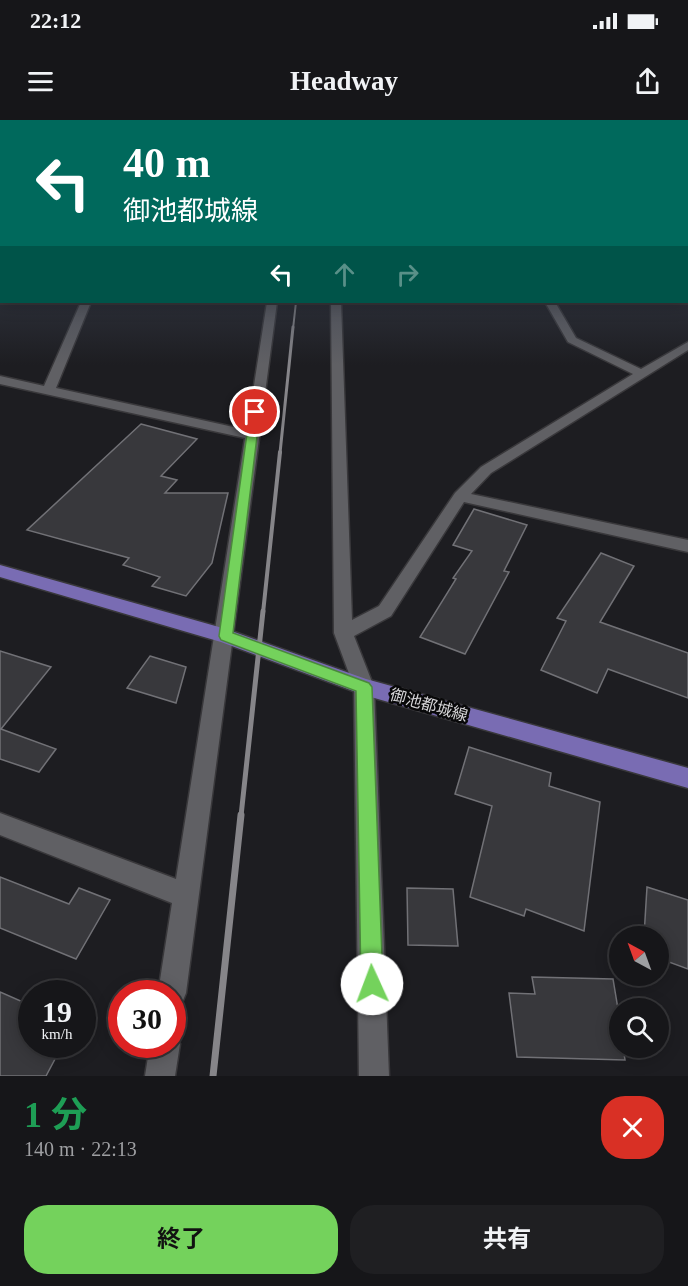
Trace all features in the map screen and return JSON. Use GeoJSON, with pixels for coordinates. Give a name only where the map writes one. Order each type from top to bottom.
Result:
{"type":"FeatureCollection","features":[{"type":"Feature","properties":{"kind":"main road","name":"御池都城線"},"geometry":{"type":"LineString","coordinates":[[0,571],[226,636],[364,687],[688,778]]}},
{"type":"Feature","properties":{"kind":"street"},"geometry":{"type":"LineString","coordinates":[[50,390],[86,303]]}},
{"type":"Feature","properties":{"kind":"street"},"geometry":{"type":"LineString","coordinates":[[174,980],[226,636],[272,303]]}},
{"type":"Feature","properties":{"kind":"street"},"geometry":{"type":"LineString","coordinates":[[336,303],[342,633],[364,687],[374,1076]]}},
{"type":"Feature","properties":{"kind":"street"},"geometry":{"type":"LineString","coordinates":[[551,303],[572,340],[641,373]]}},
{"type":"Feature","properties":{"kind":"street"},"geometry":{"type":"LineString","coordinates":[[342,633],[385,611],[460,496],[486,470],[688,345]]}},
{"type":"Feature","properties":{"kind":"street"},"geometry":{"type":"LineString","coordinates":[[0,380],[252,435]]}},
{"type":"Feature","properties":{"kind":"street"},"geometry":{"type":"LineString","coordinates":[[460,496],[688,546]]}},
{"type":"Feature","properties":{"kind":"street"},"geometry":{"type":"LineString","coordinates":[[0,824],[187,896]]}},
{"type":"Feature","properties":{"kind":"street"},"geometry":{"type":"LineString","coordinates":[[160,1076],[163,1058]]}},
{"type":"Feature","properties":{"kind":"building"},"geometry":{"type":"Polygon","coordinates":[[[141,424],[197,439],[161,476],[177,480],[165,493],[228,493],[212,563],[186,596],[152,586],[160,577],[123,565],[129,558],[27,530],[141,424]]]}},
{"type":"Feature","properties":{"kind":"building"},"geometry":{"type":"Polygon","coordinates":[[[474,509],[527,525],[504,571],[509,572],[465,654],[420,637],[456,579],[453,578],[472,551],[453,545],[474,509]]]}},
{"type":"Feature","properties":{"kind":"building"},"geometry":{"type":"Polygon","coordinates":[[[601,553],[634,566],[600,622],[688,653],[688,698],[608,669],[597,693],[541,670],[566,621],[557,618],[601,553]]]}},
{"type":"Feature","properties":{"kind":"building"},"geometry":{"type":"Polygon","coordinates":[[[0,651],[51,667],[1,729],[56,749],[39,772],[0,759],[0,651]]]}},
{"type":"Feature","properties":{"kind":"building"},"geometry":{"type":"Polygon","coordinates":[[[150,656],[186,667],[176,703],[127,688],[150,656]]]}},
{"type":"Feature","properties":{"kind":"building"},"geometry":{"type":"Polygon","coordinates":[[[469,747],[551,773],[549,786],[600,802],[584,931],[526,909],[524,916],[470,897],[492,806],[455,794],[469,747]]]}},
{"type":"Feature","properties":{"kind":"building"},"geometry":{"type":"Polygon","coordinates":[[[0,877],[69,904],[79,888],[110,900],[76,959],[0,928],[0,877]]]}},
{"type":"Feature","properties":{"kind":"building"},"geometry":{"type":"Polygon","coordinates":[[[647,887],[688,900],[688,969],[669,962],[669,926],[645,926],[647,887]]]}},
{"type":"Feature","properties":{"kind":"building"},"geometry":{"type":"Polygon","coordinates":[[[407,888],[453,889],[458,946],[408,945],[407,888]]]}},
{"type":"Feature","properties":{"kind":"building"},"geometry":{"type":"Polygon","coordinates":[[[532,977],[609,979],[609,986],[614,986],[616,998],[609,998],[609,1058],[625,1058],[625,1060],[517,1057],[509,993],[535,994],[532,977]]]}},
{"type":"Feature","properties":{"kind":"building"},"geometry":{"type":"Polygon","coordinates":[[[0,992],[18,1000],[18,1058],[56,1058],[46,1076],[0,1076],[0,992]]]}},
{"type":"Feature","properties":{"kind":"railway"},"geometry":{"type":"LineString","coordinates":[[293,329],[296,303]]}},
{"type":"Feature","properties":{"kind":"railway"},"geometry":{"type":"LineString","coordinates":[[280,453],[293,327]]}},
{"type":"Feature","properties":{"kind":"railway"},"geometry":{"type":"LineString","coordinates":[[263,613],[280,452]]}},
{"type":"Feature","properties":{"kind":"railway"},"geometry":{"type":"LineString","coordinates":[[241,816],[263,611]]}},
{"type":"Feature","properties":{"kind":"railway"},"geometry":{"type":"LineString","coordinates":[[213,1076],[241,815]]}},
{"type":"Feature","properties":{"kind":"route"},"geometry":{"type":"LineString","coordinates":[[255,412],[226,636],[364,687],[372,984]]}}]}
